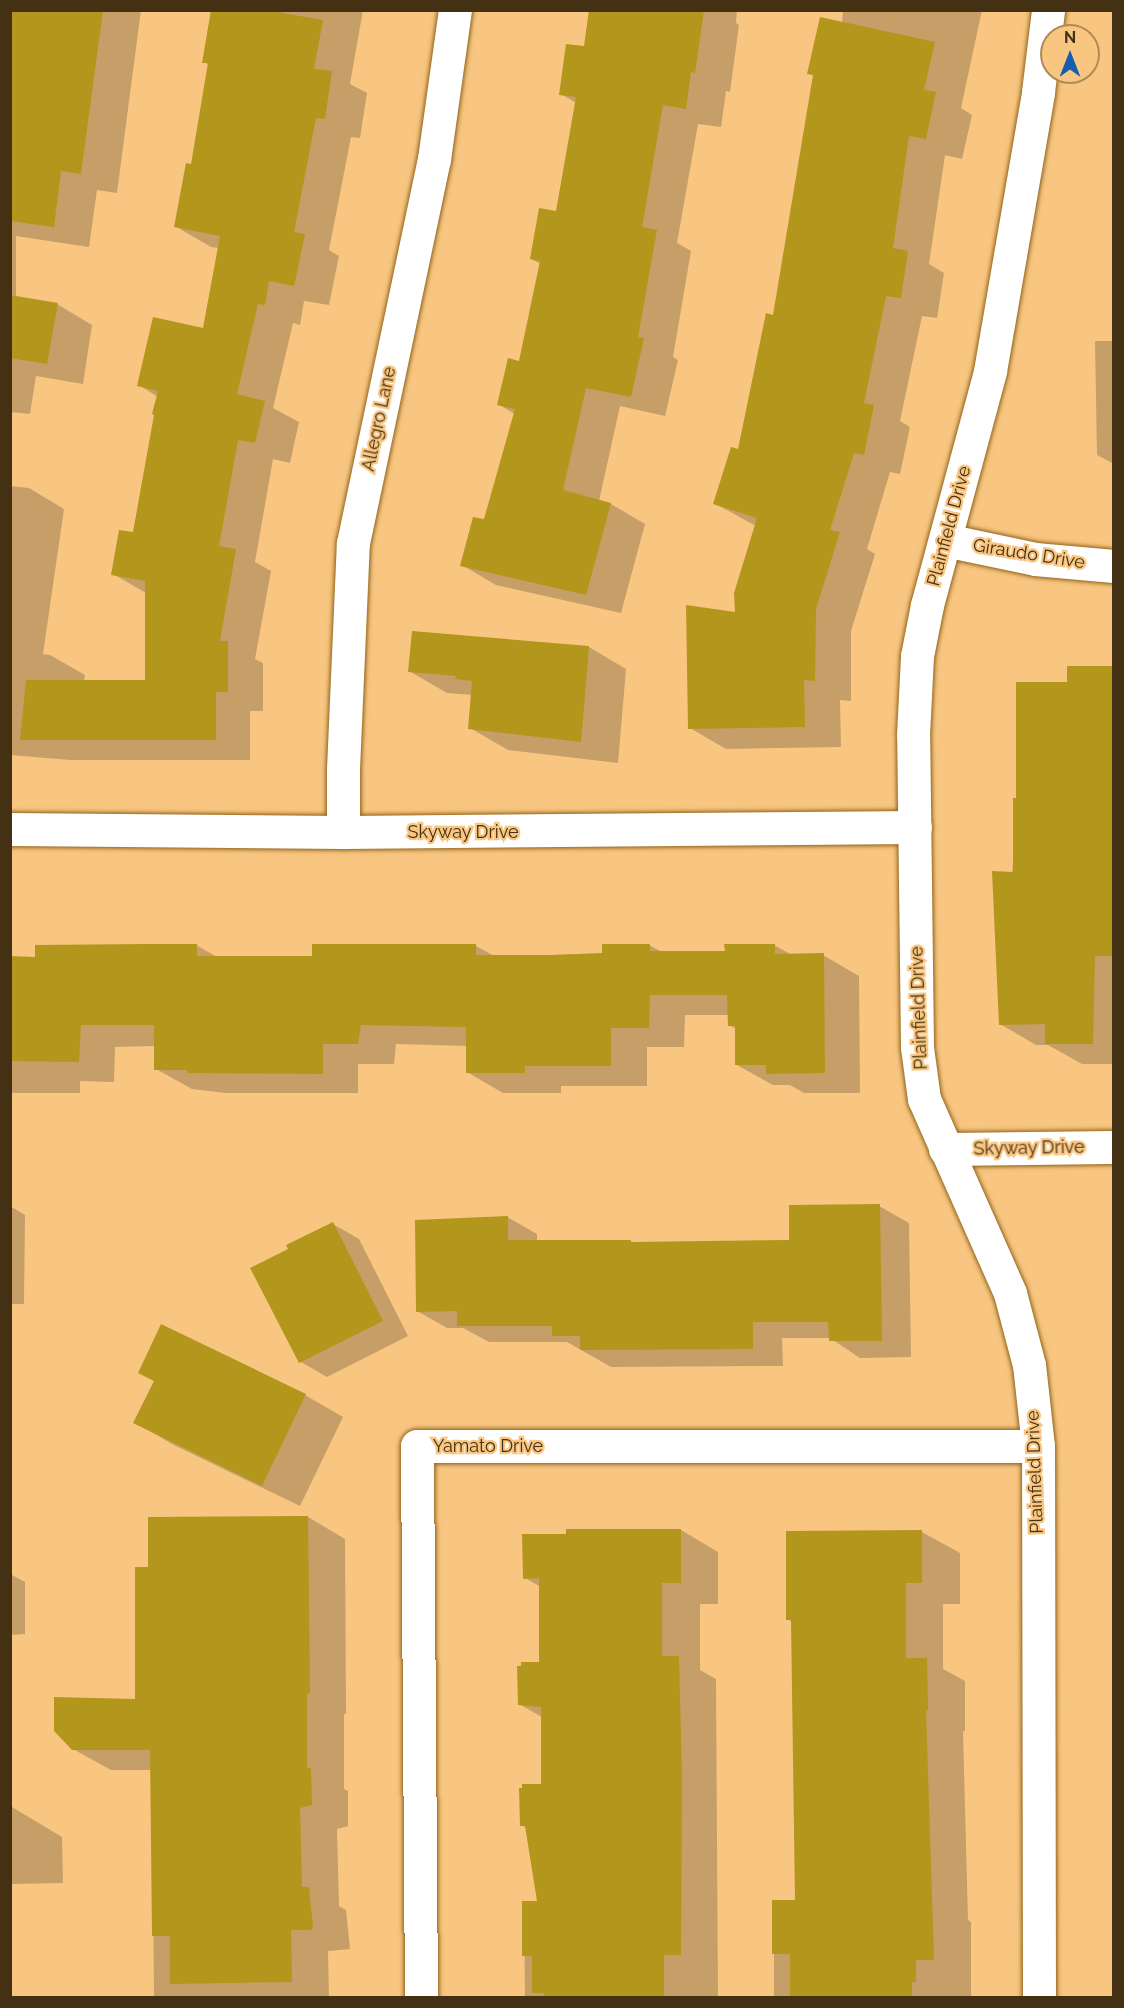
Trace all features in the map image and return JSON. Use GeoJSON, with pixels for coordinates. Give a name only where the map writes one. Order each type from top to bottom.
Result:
{"type":"FeatureCollection","features":[{"type":"Feature","properties":{"kind":"street","name":"Allegro Lane"},"geometry":{"type":"LineString","coordinates":[[343,832],[343,769],[353,543],[434,159],[455,10]]}},
{"type":"Feature","properties":{"kind":"street","name":"Plainfield Drive"},"geometry":{"type":"LineString","coordinates":[[1039,1998],[1038,1446],[1029,1365],[1010,1293],[924,1099],[917,1047],[913,735],[917,656],[927,605],[990,371],[1038,92],[1048,10]]}},
{"type":"Feature","properties":{"kind":"street","name":"Giraudo Drive"},"geometry":{"type":"LineString","coordinates":[[945,540],[1035,559],[1113,566]]}},
{"type":"Feature","properties":{"kind":"street","name":"Skyway Drive"},"geometry":{"type":"LineString","coordinates":[[10,829],[343,832],[915,827]]}},
{"type":"Feature","properties":{"kind":"street","name":"Skyway Drive"},"geometry":{"type":"LineString","coordinates":[[945,1149],[1113,1147]]}},
{"type":"Feature","properties":{"kind":"street","name":"Yamato Drive"},"geometry":{"type":"LineString","coordinates":[[421,1998],[417,1446],[1038,1446]]}},
{"type":"Feature","properties":{"kind":"building"},"geometry":{"type":"Polygon","coordinates":[[[10,10],[103,10],[81,174],[61,171],[54,227],[10,221],[10,10]]]}},
{"type":"Feature","properties":{"kind":"building"},"geometry":{"type":"Polygon","coordinates":[[[211,10],[265,10],[323,20],[314,69],[332,71],[325,119],[316,118],[294,232],[305,234],[294,286],[269,281],[265,305],[258,304],[237,394],[265,401],[255,443],[238,440],[219,546],[236,549],[220,641],[228,641],[228,692],[216,692],[216,740],[20,740],[26,680],[145,680],[145,581],[111,575],[119,530],[133,532],[154,415],[152,414],[158,391],[137,386],[153,317],[203,328],[220,236],[174,227],[186,163],[191,164],[208,63],[202,63],[211,10]]]}},
{"type":"Feature","properties":{"kind":"building"},"geometry":{"type":"Polygon","coordinates":[[[589,10],[704,10],[695,73],[691,72],[686,109],[663,105],[642,227],[657,230],[638,337],[644,338],[631,397],[586,388],[563,490],[611,503],[586,595],[460,566],[473,517],[484,519],[515,409],[497,405],[508,358],[519,361],[540,261],[530,259],[539,208],[556,211],[576,97],[559,95],[566,44],[584,46],[589,10]]]}},
{"type":"Feature","properties":{"kind":"building"},"geometry":{"type":"Polygon","coordinates":[[[820,17],[935,42],[924,90],[936,92],[926,139],[909,136],[893,248],[908,251],[901,298],[886,296],[864,403],[874,405],[864,455],[854,453],[830,530],[840,532],[816,609],[815,681],[804,680],[805,727],[688,729],[686,605],[735,612],[734,593],[757,518],[713,504],[731,447],[738,449],[766,313],[773,315],[813,75],[807,74],[820,17]]]}},
{"type":"Feature","properties":{"kind":"building"},"geometry":{"type":"Polygon","coordinates":[[[10,295],[58,303],[47,364],[10,358],[10,295]]]}},
{"type":"Feature","properties":{"kind":"building"},"geometry":{"type":"Polygon","coordinates":[[[412,631],[589,646],[581,742],[468,729],[472,681],[455,679],[456,676],[408,672],[412,631]]]}},
{"type":"Feature","properties":{"kind":"building"},"geometry":{"type":"Polygon","coordinates":[[[1067,666],[1113,666],[1113,956],[1095,956],[1093,1044],[1045,1044],[1045,1024],[999,1025],[992,871],[1013,872],[1013,798],[1016,798],[1016,682],[1067,682],[1067,666]]]}},
{"type":"Feature","properties":{"kind":"building"},"geometry":{"type":"Polygon","coordinates":[[[197,944],[197,956],[312,956],[312,944],[476,944],[476,955],[553,955],[602,953],[602,944],[650,944],[650,951],[725,951],[724,944],[775,944],[775,954],[824,953],[825,1073],[766,1074],[766,1065],[735,1065],[735,1026],[728,1026],[727,995],[650,995],[649,1028],[611,1028],[611,1066],[525,1066],[525,1073],[466,1073],[466,1027],[361,1025],[358,1044],[323,1044],[323,1074],[187,1073],[187,1070],[154,1070],[154,1025],[81,1025],[79,1062],[10,1061],[10,956],[35,957],[35,945],[197,944]]]}},
{"type":"Feature","properties":{"kind":"building"},"geometry":{"type":"Polygon","coordinates":[[[880,1204],[882,1341],[829,1341],[828,1322],[753,1322],[753,1349],[580,1350],[580,1336],[552,1336],[552,1326],[457,1326],[457,1311],[416,1312],[415,1220],[508,1216],[508,1240],[631,1240],[631,1242],[789,1240],[789,1205],[880,1204]]]}},
{"type":"Feature","properties":{"kind":"building"},"geometry":{"type":"Polygon","coordinates":[[[333,1222],[383,1321],[299,1363],[250,1268],[288,1249],[286,1245],[333,1222]]]}},
{"type":"Feature","properties":{"kind":"building"},"geometry":{"type":"Polygon","coordinates":[[[161,1324],[306,1394],[262,1486],[133,1423],[154,1381],[138,1373],[161,1324]]]}},
{"type":"Feature","properties":{"kind":"building"},"geometry":{"type":"Polygon","coordinates":[[[308,1516],[310,1693],[307,1693],[307,1768],[311,1768],[312,1805],[300,1808],[302,1887],[309,1887],[313,1927],[311,1930],[291,1930],[292,1982],[170,1984],[170,1936],[152,1936],[150,1750],[72,1750],[54,1731],[54,1697],[135,1699],[135,1567],[148,1567],[148,1517],[308,1516]]]}},
{"type":"Feature","properties":{"kind":"building"},"geometry":{"type":"Polygon","coordinates":[[[566,1529],[681,1529],[681,1583],[662,1583],[662,1656],[679,1656],[682,1779],[681,1955],[664,1955],[664,1998],[544,1998],[544,1993],[532,1993],[532,1956],[522,1956],[522,1901],[537,1901],[525,1826],[520,1826],[519,1788],[522,1788],[522,1784],[541,1784],[541,1707],[518,1705],[517,1666],[521,1666],[521,1662],[539,1662],[539,1578],[523,1579],[522,1534],[566,1534],[566,1529]]]}},
{"type":"Feature","properties":{"kind":"building"},"geometry":{"type":"Polygon","coordinates":[[[922,1530],[922,1583],[906,1583],[906,1658],[927,1658],[928,1710],[926,1710],[934,1960],[916,1960],[916,1982],[912,1982],[912,1998],[790,1998],[790,1954],[772,1954],[772,1900],[795,1900],[791,1620],[786,1620],[786,1531],[922,1530]]]}}]}
